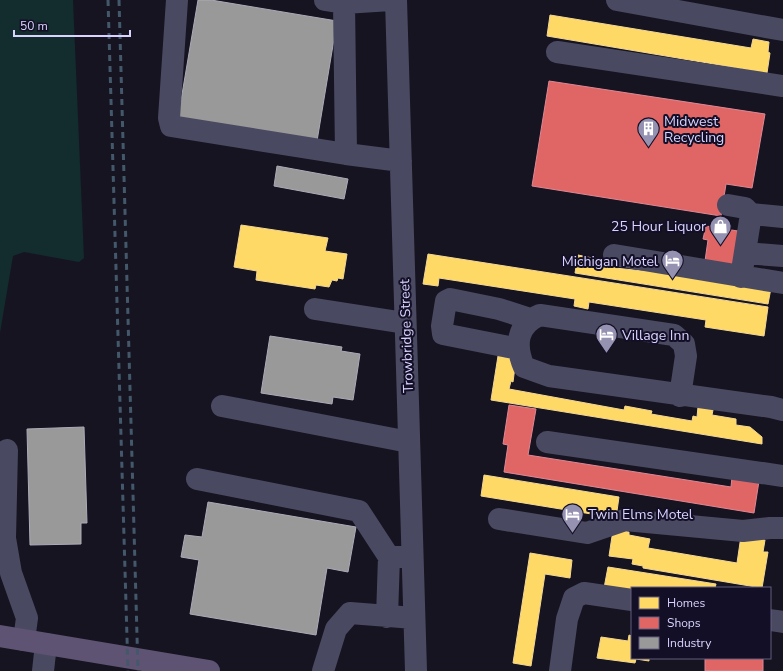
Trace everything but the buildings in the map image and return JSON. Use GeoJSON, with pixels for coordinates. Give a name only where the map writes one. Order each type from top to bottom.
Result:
{"type":"FeatureCollection","features":[{"type":"Feature","properties":{"kind":"main road"},"geometry":{"type":"LineString","coordinates":[[0,636],[209,671]]}},
{"type":"Feature","properties":{"kind":"street"},"geometry":{"type":"LineString","coordinates":[[177,0],[169,118],[171,126],[346,154],[401,161]]}},
{"type":"Feature","properties":{"kind":"street"},"geometry":{"type":"LineString","coordinates":[[346,154],[338,1],[392,0]]}},
{"type":"Feature","properties":{"kind":"street","name":"Trowbridge Street"},"geometry":{"type":"LineString","coordinates":[[396,0],[416,671]]}},
{"type":"Feature","properties":{"kind":"street"},"geometry":{"type":"LineString","coordinates":[[617,0],[783,30]]}},
{"type":"Feature","properties":{"kind":"street"},"geometry":{"type":"LineString","coordinates":[[557,52],[783,86]]}},
{"type":"Feature","properties":{"kind":"street"},"geometry":{"type":"LineString","coordinates":[[728,205],[745,208],[752,214],[783,217]]}},
{"type":"Feature","properties":{"kind":"street"},"geometry":{"type":"LineString","coordinates":[[741,277],[752,214]]}},
{"type":"Feature","properties":{"kind":"street"},"geometry":{"type":"LineString","coordinates":[[745,254],[783,256]]}},
{"type":"Feature","properties":{"kind":"street"},"geometry":{"type":"LineString","coordinates":[[614,255],[783,283]]}},
{"type":"Feature","properties":{"kind":"street"},"geometry":{"type":"LineString","coordinates":[[519,349],[443,334],[442,326],[446,301],[450,299],[499,309],[530,319]]}},
{"type":"Feature","properties":{"kind":"street"},"geometry":{"type":"LineString","coordinates":[[315,308],[406,323]]}},
{"type":"Feature","properties":{"kind":"street"},"geometry":{"type":"LineString","coordinates":[[680,396],[686,356],[684,344],[674,335],[598,322],[540,315],[530,319],[523,328],[519,349],[524,367],[549,376],[680,396],[783,410]]}},
{"type":"Feature","properties":{"kind":"street"},"geometry":{"type":"LineString","coordinates":[[222,406],[409,442]]}},
{"type":"Feature","properties":{"kind":"street"},"geometry":{"type":"LineString","coordinates":[[547,442],[783,476]]}},
{"type":"Feature","properties":{"kind":"street"},"geometry":{"type":"LineString","coordinates":[[7,450],[5,538],[11,573],[27,618],[24,640]]}},
{"type":"Feature","properties":{"kind":"street"},"geometry":{"type":"LineString","coordinates":[[197,479],[359,511],[389,557],[387,617]]}},
{"type":"Feature","properties":{"kind":"street"},"geometry":{"type":"LineString","coordinates":[[499,519],[587,533],[625,520],[743,531],[783,528]]}},
{"type":"Feature","properties":{"kind":"street"},"geometry":{"type":"LineString","coordinates":[[389,557],[412,557]]}},
{"type":"Feature","properties":{"kind":"street"},"geometry":{"type":"LineString","coordinates":[[560,671],[567,619],[574,598],[584,593],[631,600]]}},
{"type":"Feature","properties":{"kind":"street"},"geometry":{"type":"LineString","coordinates":[[323,671],[336,629],[350,613],[414,618]]}},
{"type":"Feature","properties":{"kind":"street"},"geometry":{"type":"LineString","coordinates":[[771,620],[783,622]]}},
{"type":"Feature","properties":{"kind":"street"},"geometry":{"type":"LineString","coordinates":[[43,671],[46,644]]}},
{"type":"Feature","properties":{"kind":"green space"},"geometry":{"type":"Polygon","coordinates":[[[0,0],[73,0],[84,258],[79,262],[24,252],[13,256],[0,333],[0,0]]]}},
{"type":"Feature","properties":{"kind":"railway"},"geometry":{"type":"LineString","coordinates":[[108,0],[128,671]]}},
{"type":"Feature","properties":{"kind":"railway"},"geometry":{"type":"LineString","coordinates":[[119,0],[138,671]]}},
{"type":"Feature","properties":{"kind":"place","name":"Midwest Recycling"},"geometry":{"type":"Point","coordinates":[648,148]}},
{"type":"Feature","properties":{"kind":"place","name":"25 Hour Liquor"},"geometry":{"type":"Point","coordinates":[721,246]}},
{"type":"Feature","properties":{"kind":"place","name":"Michigan Motel"},"geometry":{"type":"Point","coordinates":[673,280]}},
{"type":"Feature","properties":{"kind":"place","name":"Village Inn"},"geometry":{"type":"Point","coordinates":[607,354]}},
{"type":"Feature","properties":{"kind":"place","name":"Twin Elms Motel"},"geometry":{"type":"Point","coordinates":[572,534]}}]}
